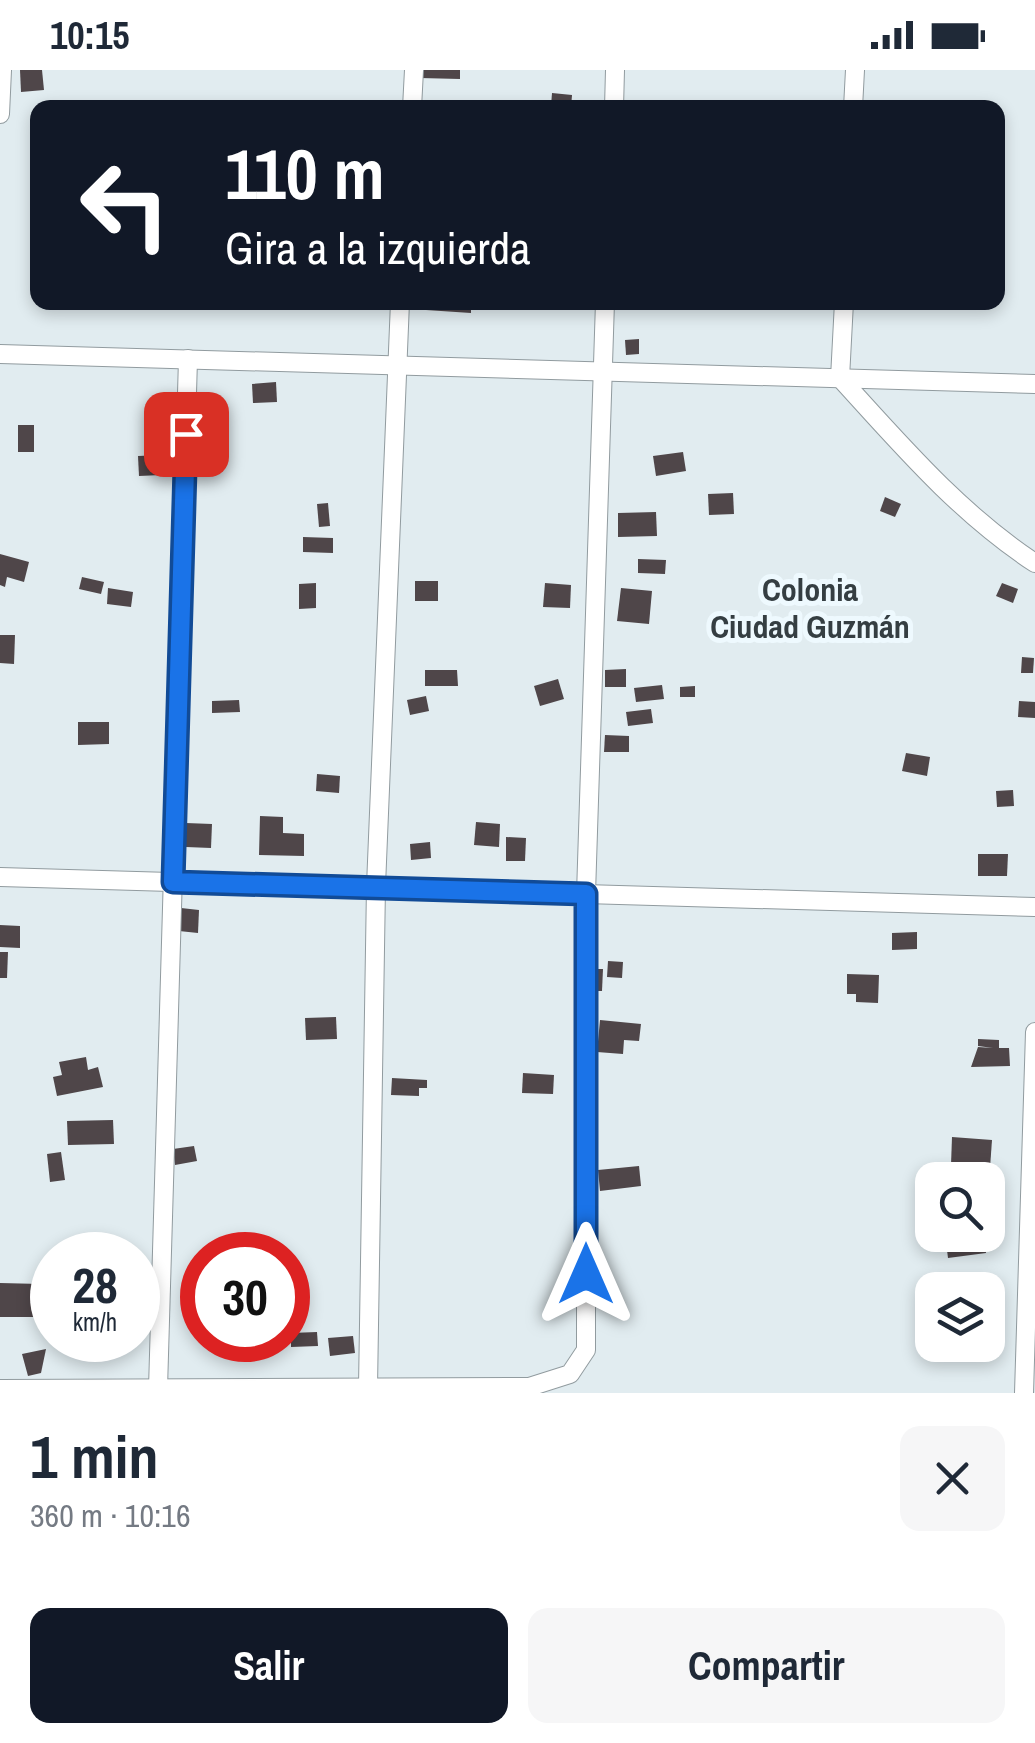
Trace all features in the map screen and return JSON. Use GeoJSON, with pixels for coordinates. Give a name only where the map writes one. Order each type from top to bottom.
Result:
{"type":"FeatureCollection","features":[{"type":"Feature","properties":{"kind":"street"},"geometry":{"type":"LineString","coordinates":[[0,114],[2,70]]}},
{"type":"Feature","properties":{"kind":"street"},"geometry":{"type":"LineString","coordinates":[[412,100],[414,70]]}},
{"type":"Feature","properties":{"kind":"street"},"geometry":{"type":"LineString","coordinates":[[614,100],[616,70]]}},
{"type":"Feature","properties":{"kind":"street"},"geometry":{"type":"LineString","coordinates":[[853,100],[855,70]]}},
{"type":"Feature","properties":{"kind":"street"},"geometry":{"type":"LineString","coordinates":[[368,1388],[376,886],[400,310]]}},
{"type":"Feature","properties":{"kind":"street"},"geometry":{"type":"LineString","coordinates":[[0,1389],[529,1387],[570,1374],[586,1350],[586,894],[605,310]]}},
{"type":"Feature","properties":{"kind":"street"},"geometry":{"type":"LineString","coordinates":[[844,310],[840,378],[926,473],[999,539],[1035,562]]}},
{"type":"Feature","properties":{"kind":"street"},"geometry":{"type":"LineString","coordinates":[[0,354],[1035,384]]}},
{"type":"Feature","properties":{"kind":"street"},"geometry":{"type":"LineString","coordinates":[[158,1389],[188,359]]}},
{"type":"Feature","properties":{"kind":"street"},"geometry":{"type":"LineString","coordinates":[[0,877],[1035,907]]}},
{"type":"Feature","properties":{"kind":"street"},"geometry":{"type":"LineString","coordinates":[[1024,1393],[1035,1032]]}},
{"type":"Feature","properties":{"kind":"building"},"geometry":{"type":"Polygon","coordinates":[[[20,70],[42,70],[44,90],[21,92],[20,70]]]}},
{"type":"Feature","properties":{"kind":"building"},"geometry":{"type":"Polygon","coordinates":[[[420,70],[460,70],[460,79],[420,78],[420,70]]]}},
{"type":"Feature","properties":{"kind":"building"},"geometry":{"type":"Polygon","coordinates":[[[552,93],[572,95],[572,100],[551,100],[552,93]]]}},
{"type":"Feature","properties":{"kind":"building"},"geometry":{"type":"Polygon","coordinates":[[[426,310],[471,310],[471,313],[426,310]]]}},
{"type":"Feature","properties":{"kind":"building"},"geometry":{"type":"Polygon","coordinates":[[[639,339],[639,354],[626,355],[625,340],[639,339]]]}},
{"type":"Feature","properties":{"kind":"building"},"geometry":{"type":"Polygon","coordinates":[[[276,382],[277,402],[253,403],[252,384],[276,382]]]}},
{"type":"Feature","properties":{"kind":"building"},"geometry":{"type":"Polygon","coordinates":[[[18,425],[34,425],[34,452],[18,452],[18,425]]]}},
{"type":"Feature","properties":{"kind":"building"},"geometry":{"type":"Polygon","coordinates":[[[683,452],[686,471],[656,476],[653,456],[683,452]]]}},
{"type":"Feature","properties":{"kind":"building"},"geometry":{"type":"Polygon","coordinates":[[[224,454],[224,469],[203,469],[203,455],[224,454]]]}},
{"type":"Feature","properties":{"kind":"building"},"geometry":{"type":"Polygon","coordinates":[[[161,455],[161,475],[139,476],[138,456],[161,455]]]}},
{"type":"Feature","properties":{"kind":"building"},"geometry":{"type":"Polygon","coordinates":[[[733,493],[734,514],[709,515],[708,494],[733,493]]]}},
{"type":"Feature","properties":{"kind":"building"},"geometry":{"type":"Polygon","coordinates":[[[885,497],[901,504],[895,517],[880,511],[885,497]]]}},
{"type":"Feature","properties":{"kind":"building"},"geometry":{"type":"Polygon","coordinates":[[[328,503],[330,526],[319,527],[317,504],[328,503]]]}},
{"type":"Feature","properties":{"kind":"building"},"geometry":{"type":"Polygon","coordinates":[[[656,512],[657,536],[618,537],[618,513],[656,512]]]}},
{"type":"Feature","properties":{"kind":"building"},"geometry":{"type":"Polygon","coordinates":[[[303,537],[333,538],[333,553],[303,552],[303,537]]]}},
{"type":"Feature","properties":{"kind":"building"},"geometry":{"type":"Polygon","coordinates":[[[0,554],[29,562],[24,582],[7,577],[5,587],[0,585],[0,554]]]}},
{"type":"Feature","properties":{"kind":"building"},"geometry":{"type":"Polygon","coordinates":[[[638,559],[666,560],[665,574],[638,573],[638,559]]]}},
{"type":"Feature","properties":{"kind":"building"},"geometry":{"type":"Polygon","coordinates":[[[82,577],[104,582],[101,594],[79,589],[82,577]]]}},
{"type":"Feature","properties":{"kind":"building"},"geometry":{"type":"Polygon","coordinates":[[[415,581],[438,581],[438,601],[415,601],[415,581]]]}},
{"type":"Feature","properties":{"kind":"building"},"geometry":{"type":"Polygon","coordinates":[[[316,583],[316,608],[299,609],[299,584],[316,583]]]}},
{"type":"Feature","properties":{"kind":"building"},"geometry":{"type":"Polygon","coordinates":[[[545,583],[571,585],[570,608],[543,607],[545,583]]]}},
{"type":"Feature","properties":{"kind":"building"},"geometry":{"type":"Polygon","coordinates":[[[1002,583],[1018,589],[1013,603],[996,596],[1002,583]]]}},
{"type":"Feature","properties":{"kind":"building"},"geometry":{"type":"Polygon","coordinates":[[[108,588],[133,592],[131,607],[107,604],[108,588]]]}},
{"type":"Feature","properties":{"kind":"building"},"geometry":{"type":"Polygon","coordinates":[[[621,588],[652,591],[649,624],[617,621],[621,588]]]}},
{"type":"Feature","properties":{"kind":"building"},"geometry":{"type":"Polygon","coordinates":[[[0,635],[15,635],[14,664],[0,663],[0,635]]]}},
{"type":"Feature","properties":{"kind":"building"},"geometry":{"type":"Polygon","coordinates":[[[1022,657],[1034,658],[1033,673],[1021,673],[1022,657]]]}},
{"type":"Feature","properties":{"kind":"building"},"geometry":{"type":"Polygon","coordinates":[[[626,669],[626,687],[605,687],[605,670],[626,669]]]}},
{"type":"Feature","properties":{"kind":"building"},"geometry":{"type":"Polygon","coordinates":[[[425,670],[457,670],[458,686],[425,686],[425,670]]]}},
{"type":"Feature","properties":{"kind":"building"},"geometry":{"type":"Polygon","coordinates":[[[558,679],[564,699],[540,706],[534,686],[558,679]]]}},
{"type":"Feature","properties":{"kind":"building"},"geometry":{"type":"Polygon","coordinates":[[[662,685],[664,699],[636,702],[634,688],[662,685]]]}},
{"type":"Feature","properties":{"kind":"building"},"geometry":{"type":"Polygon","coordinates":[[[695,686],[695,697],[680,697],[680,687],[695,686]]]}},
{"type":"Feature","properties":{"kind":"building"},"geometry":{"type":"Polygon","coordinates":[[[426,696],[429,711],[410,715],[407,700],[426,696]]]}},
{"type":"Feature","properties":{"kind":"building"},"geometry":{"type":"Polygon","coordinates":[[[239,700],[240,712],[212,713],[212,701],[239,700]]]}},
{"type":"Feature","properties":{"kind":"building"},"geometry":{"type":"Polygon","coordinates":[[[1019,701],[1035,702],[1035,718],[1018,717],[1019,701]]]}},
{"type":"Feature","properties":{"kind":"building"},"geometry":{"type":"Polygon","coordinates":[[[651,709],[653,723],[628,726],[626,712],[651,709]]]}},
{"type":"Feature","properties":{"kind":"building"},"geometry":{"type":"Polygon","coordinates":[[[78,722],[109,722],[109,744],[78,745],[78,722]]]}},
{"type":"Feature","properties":{"kind":"building"},"geometry":{"type":"Polygon","coordinates":[[[605,735],[629,736],[629,752],[604,752],[605,735]]]}},
{"type":"Feature","properties":{"kind":"building"},"geometry":{"type":"Polygon","coordinates":[[[906,753],[930,757],[927,776],[902,771],[906,753]]]}},
{"type":"Feature","properties":{"kind":"building"},"geometry":{"type":"Polygon","coordinates":[[[317,774],[340,776],[339,793],[316,791],[317,774]]]}},
{"type":"Feature","properties":{"kind":"building"},"geometry":{"type":"Polygon","coordinates":[[[1013,790],[1014,806],[997,807],[996,791],[1013,790]]]}},
{"type":"Feature","properties":{"kind":"building"},"geometry":{"type":"Polygon","coordinates":[[[260,816],[283,817],[283,833],[304,834],[304,856],[259,855],[260,816]]]}},
{"type":"Feature","properties":{"kind":"building"},"geometry":{"type":"Polygon","coordinates":[[[476,822],[500,824],[499,847],[474,845],[476,822]]]}},
{"type":"Feature","properties":{"kind":"building"},"geometry":{"type":"Polygon","coordinates":[[[186,823],[212,824],[211,848],[186,847],[186,823]]]}},
{"type":"Feature","properties":{"kind":"building"},"geometry":{"type":"Polygon","coordinates":[[[506,837],[526,838],[525,861],[506,861],[506,837]]]}},
{"type":"Feature","properties":{"kind":"building"},"geometry":{"type":"Polygon","coordinates":[[[430,842],[431,858],[411,860],[410,844],[430,842]]]}},
{"type":"Feature","properties":{"kind":"building"},"geometry":{"type":"Polygon","coordinates":[[[978,854],[1008,854],[1007,876],[978,876],[978,854]]]}},
{"type":"Feature","properties":{"kind":"building"},"geometry":{"type":"Polygon","coordinates":[[[181,908],[199,910],[198,933],[179,931],[181,908]]]}},
{"type":"Feature","properties":{"kind":"building"},"geometry":{"type":"Polygon","coordinates":[[[0,925],[20,926],[20,948],[0,947],[0,925]]]}},
{"type":"Feature","properties":{"kind":"building"},"geometry":{"type":"Polygon","coordinates":[[[917,932],[917,949],[892,950],[892,933],[917,932]]]}},
{"type":"Feature","properties":{"kind":"building"},"geometry":{"type":"Polygon","coordinates":[[[0,952],[8,952],[7,978],[0,978],[0,952]]]}},
{"type":"Feature","properties":{"kind":"building"},"geometry":{"type":"Polygon","coordinates":[[[608,961],[623,962],[622,978],[607,977],[608,961]]]}},
{"type":"Feature","properties":{"kind":"building"},"geometry":{"type":"Polygon","coordinates":[[[590,969],[603,969],[602,991],[590,991],[590,969]]]}},
{"type":"Feature","properties":{"kind":"building"},"geometry":{"type":"Polygon","coordinates":[[[847,974],[879,975],[878,1003],[856,1002],[856,994],[847,994],[847,974]]]}},
{"type":"Feature","properties":{"kind":"building"},"geometry":{"type":"Polygon","coordinates":[[[336,1017],[337,1039],[306,1040],[305,1018],[336,1017]]]}},
{"type":"Feature","properties":{"kind":"building"},"geometry":{"type":"Polygon","coordinates":[[[600,1020],[641,1024],[639,1041],[624,1040],[623,1054],[597,1052],[600,1020]]]}},
{"type":"Feature","properties":{"kind":"building"},"geometry":{"type":"Polygon","coordinates":[[[978,1039],[999,1040],[999,1048],[1009,1048],[1010,1066],[971,1067],[978,1047],[993,1048],[978,1046],[978,1039]]]}},
{"type":"Feature","properties":{"kind":"building"},"geometry":{"type":"Polygon","coordinates":[[[86,1057],[88,1070],[98,1067],[103,1087],[57,1096],[53,1077],[62,1075],[59,1062],[86,1057]]]}},
{"type":"Feature","properties":{"kind":"building"},"geometry":{"type":"Polygon","coordinates":[[[523,1073],[554,1075],[553,1094],[522,1093],[523,1073]]]}},
{"type":"Feature","properties":{"kind":"building"},"geometry":{"type":"Polygon","coordinates":[[[392,1078],[427,1080],[427,1088],[419,1088],[419,1096],[391,1095],[392,1078]]]}},
{"type":"Feature","properties":{"kind":"building"},"geometry":{"type":"Polygon","coordinates":[[[113,1120],[114,1144],[68,1145],[67,1121],[113,1120]]]}},
{"type":"Feature","properties":{"kind":"building"},"geometry":{"type":"Polygon","coordinates":[[[952,1137],[992,1140],[990,1162],[951,1162],[952,1137]]]}},
{"type":"Feature","properties":{"kind":"building"},"geometry":{"type":"Polygon","coordinates":[[[194,1146],[197,1161],[175,1165],[173,1149],[194,1146]]]}},
{"type":"Feature","properties":{"kind":"building"},"geometry":{"type":"Polygon","coordinates":[[[61,1152],[65,1180],[50,1182],[47,1154],[61,1152]]]}},
{"type":"Feature","properties":{"kind":"building"},"geometry":{"type":"Polygon","coordinates":[[[639,1166],[641,1186],[600,1191],[598,1170],[639,1166]]]}},
{"type":"Feature","properties":{"kind":"building"},"geometry":{"type":"Polygon","coordinates":[[[947,1252],[986,1252],[986,1253],[948,1258],[947,1252]]]}},
{"type":"Feature","properties":{"kind":"building"},"geometry":{"type":"Polygon","coordinates":[[[0,1283],[30,1284],[30,1317],[0,1317],[0,1283]]]}},
{"type":"Feature","properties":{"kind":"building"},"geometry":{"type":"Polygon","coordinates":[[[310,1332],[317,1332],[318,1346],[310,1346],[310,1332]]]}},
{"type":"Feature","properties":{"kind":"building"},"geometry":{"type":"Polygon","coordinates":[[[353,1336],[355,1353],[330,1356],[328,1338],[353,1336]]]}},
{"type":"Feature","properties":{"kind":"building"},"geometry":{"type":"Polygon","coordinates":[[[30,1352],[30,1362],[43,1362],[41,1373],[28,1376],[22,1354],[30,1352]]]}},
{"type":"Feature","properties":{"kind":"district","name":"Colonia Ciudad Guzmán"},"geometry":{"type":"Point","coordinates":[810,608]}},
{"type":"Feature","properties":{"kind":"route"},"geometry":{"type":"LineString","coordinates":[[186,434],[173,882],[586,894],[586,1274]]}}]}
